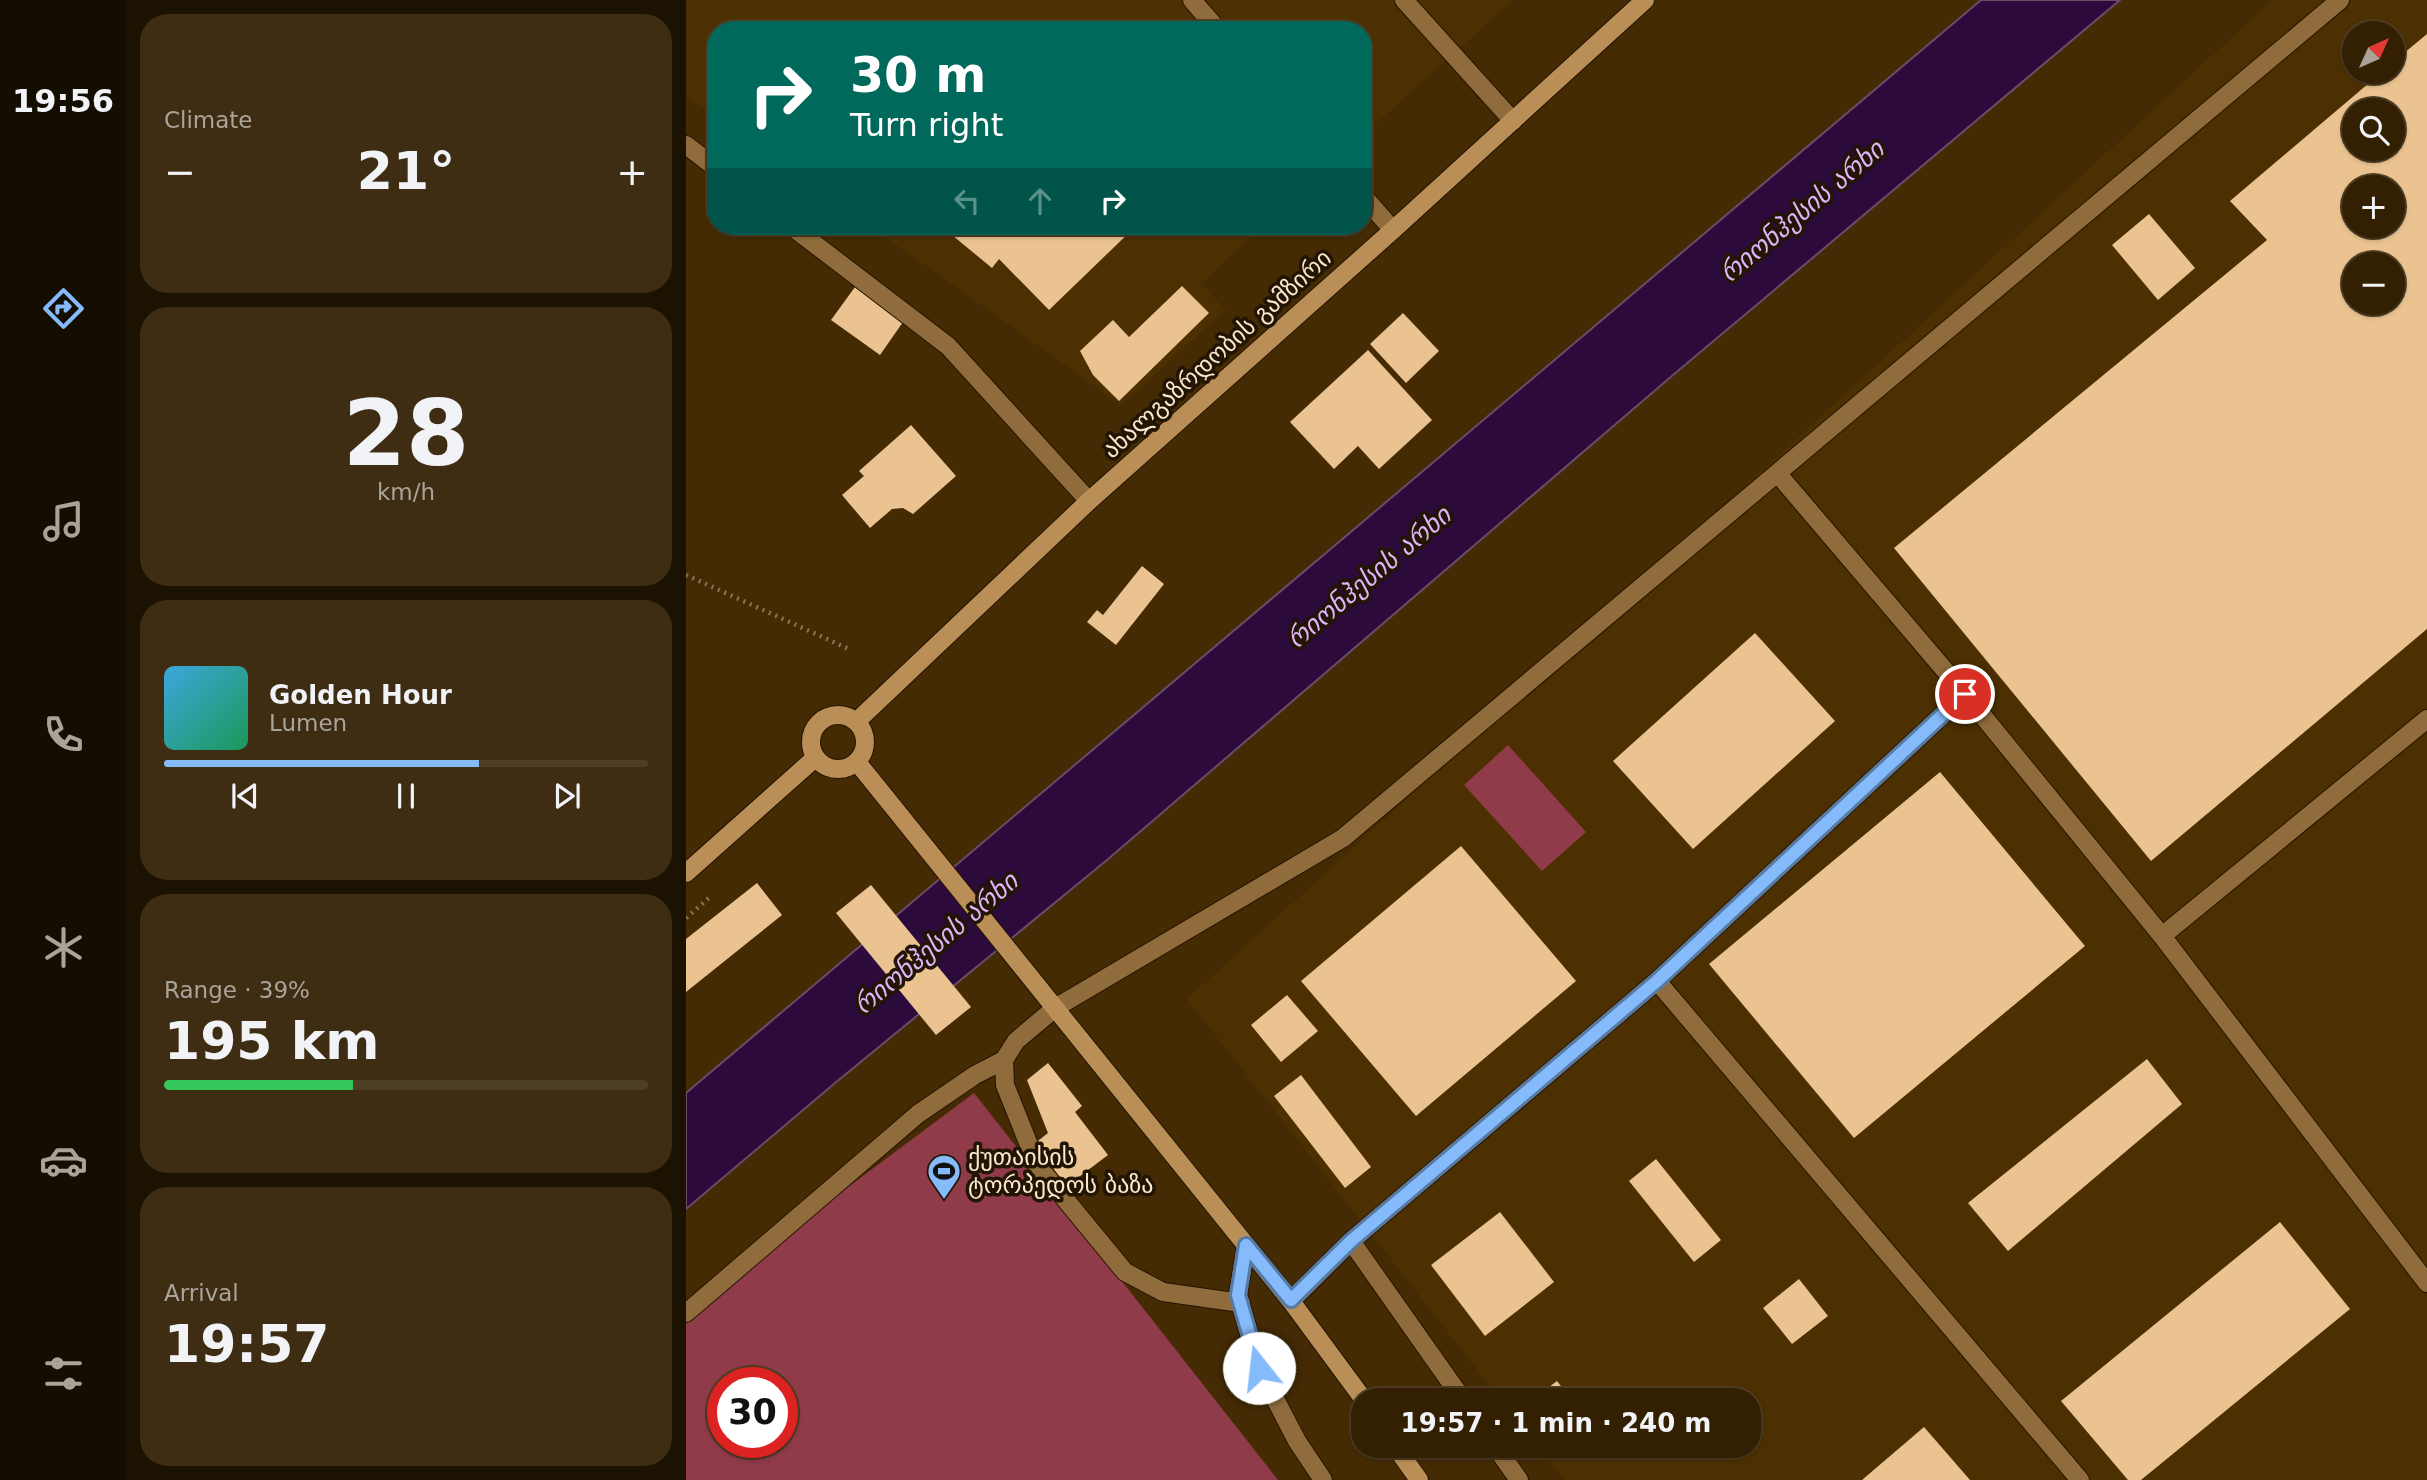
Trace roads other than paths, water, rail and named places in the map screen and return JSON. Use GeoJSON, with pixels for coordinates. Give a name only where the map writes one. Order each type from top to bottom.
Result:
{"type":"FeatureCollection","features":[{"type":"Feature","properties":{"kind":"main road","name":"ახალგაზრდობის გამზირი"},"geometry":{"type":"LineString","coordinates":[[857,721],[1088,501],[1393,230],[1645,0]]}},
{"type":"Feature","properties":{"kind":"main road"},"geometry":{"type":"LineString","coordinates":[[841,715],[857,721],[862,728],[866,744],[858,762],[838,770],[829,768],[815,758],[811,750],[813,732],[824,719],[841,715]]}},
{"type":"Feature","properties":{"kind":"main road"},"geometry":{"type":"LineString","coordinates":[[686,873],[815,758]]}},
{"type":"Feature","properties":{"kind":"main road"},"geometry":{"type":"LineString","coordinates":[[858,762],[1291,1300],[1355,1388]]}},
{"type":"Feature","properties":{"kind":"main road"},"geometry":{"type":"LineString","coordinates":[[1403,1458],[1419,1480]]}},
{"type":"Feature","properties":{"kind":"street"},"geometry":{"type":"LineString","coordinates":[[1192,0],[1211,21]]}},
{"type":"Feature","properties":{"kind":"street"},"geometry":{"type":"LineString","coordinates":[[1404,0],[1513,121]]}},
{"type":"Feature","properties":{"kind":"street"},"geometry":{"type":"LineString","coordinates":[[686,1313],[918,1114],[975,1075],[1004,1060],[1016,1041],[1055,1008],[1343,838],[2340,0]]}},
{"type":"Feature","properties":{"kind":"street"},"geometry":{"type":"LineString","coordinates":[[686,145],[707,161]]}},
{"type":"Feature","properties":{"kind":"street"},"geometry":{"type":"LineString","coordinates":[[1372,206],[1393,230]]}},
{"type":"Feature","properties":{"kind":"street"},"geometry":{"type":"LineString","coordinates":[[803,235],[947,346],[1088,501]]}},
{"type":"Feature","properties":{"kind":"street"},"geometry":{"type":"LineString","coordinates":[[1778,474],[1965,694],[2162,936],[2427,1283]]}},
{"type":"Feature","properties":{"kind":"street"},"geometry":{"type":"LineString","coordinates":[[1291,1300],[1351,1241],[1657,981],[1965,694]]}},
{"type":"Feature","properties":{"kind":"street"},"geometry":{"type":"LineString","coordinates":[[2162,936],[2427,719]]}},
{"type":"Feature","properties":{"kind":"street"},"geometry":{"type":"LineString","coordinates":[[1657,981],[2080,1480]]}},
{"type":"Feature","properties":{"kind":"street"},"geometry":{"type":"LineString","coordinates":[[1004,1060],[1005,1085],[1037,1165],[1125,1272],[1163,1292],[1241,1303]]}},
{"type":"Feature","properties":{"kind":"street"},"geometry":{"type":"LineString","coordinates":[[1351,1241],[1455,1388]]}},
{"type":"Feature","properties":{"kind":"street"},"geometry":{"type":"LineString","coordinates":[[1246,1245],[1238,1295],[1259,1368],[1297,1441],[1323,1480]]}},
{"type":"Feature","properties":{"kind":"street"},"geometry":{"type":"LineString","coordinates":[[1503,1458],[1519,1480]]}},
{"type":"Feature","properties":{"kind":"water","name":"რიონჰესის არხი"},"geometry":{"type":"Polygon","coordinates":[[[1981,0],[2120,0],[1673,375],[1107,860],[686,1209],[686,1093],[1981,0]]]}},
{"type":"Feature","properties":{"kind":"place","name":"ქუთაისის ტორპედოს ბაზა"},"geometry":{"type":"Point","coordinates":[944,1201]}}]}
